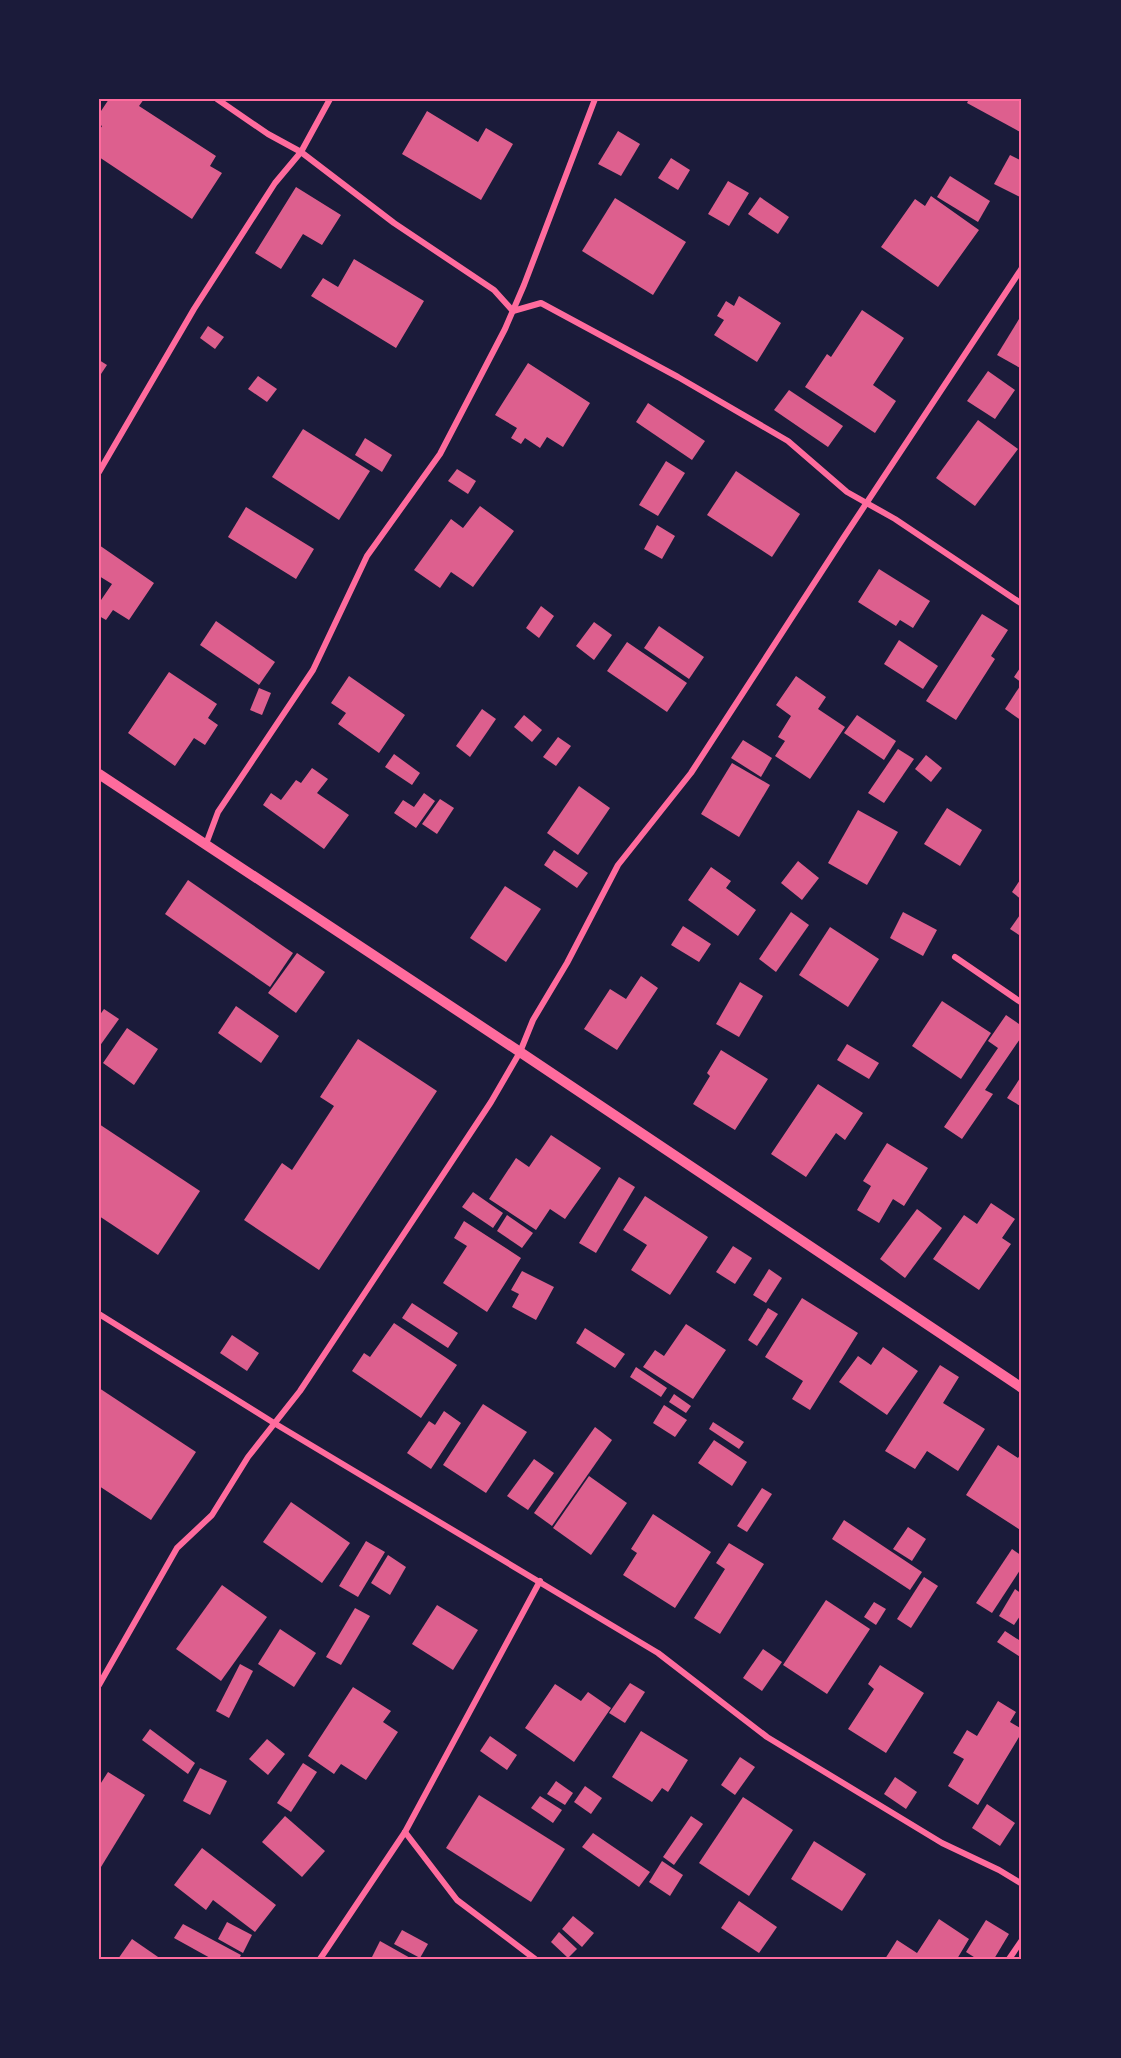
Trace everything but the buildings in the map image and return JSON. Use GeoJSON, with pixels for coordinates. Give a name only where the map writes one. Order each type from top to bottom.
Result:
{"type":"FeatureCollection","features":[{"type":"Feature","properties":{"kind":"street"},"geometry":{"type":"LineString","coordinates":[[217,99],[268,134],[301,152],[394,223],[494,290],[513,311]]}},
{"type":"Feature","properties":{"kind":"street"},"geometry":{"type":"LineString","coordinates":[[99,472],[194,309],[275,183],[301,152],[330,99]]}},
{"type":"Feature","properties":{"kind":"street"},"geometry":{"type":"LineString","coordinates":[[206,844],[218,812],[313,670],[367,556],[440,454],[513,311],[595,99]]}},
{"type":"Feature","properties":{"kind":"street"},"geometry":{"type":"LineString","coordinates":[[99,1685],[177,1548],[212,1515],[248,1457],[307,1381],[491,1102],[520,1052],[533,1020],[567,963],[618,865],[691,773],[865,504],[1022,268]]}},
{"type":"Feature","properties":{"kind":"street"},"geometry":{"type":"LineString","coordinates":[[513,311],[541,303],[678,377],[788,441],[847,492],[895,519],[1022,604]]}},
{"type":"Feature","properties":{"kind":"street"},"geometry":{"type":"LineString","coordinates":[[99,774],[1022,1388]]}},
{"type":"Feature","properties":{"kind":"street"},"geometry":{"type":"LineString","coordinates":[[955,957],[1022,1003]]}},
{"type":"Feature","properties":{"kind":"street"},"geometry":{"type":"LineString","coordinates":[[99,1314],[274,1423],[658,1653],[767,1737],[942,1843],[999,1870],[1022,1884]]}},
{"type":"Feature","properties":{"kind":"street"},"geometry":{"type":"LineString","coordinates":[[320,1959],[405,1832],[540,1581]]}},
{"type":"Feature","properties":{"kind":"street"},"geometry":{"type":"LineString","coordinates":[[405,1832],[457,1900],[535,1959]]}},
{"type":"Feature","properties":{"kind":"street"},"geometry":{"type":"LineString","coordinates":[[1009,1959],[1022,1940]]}}]}
